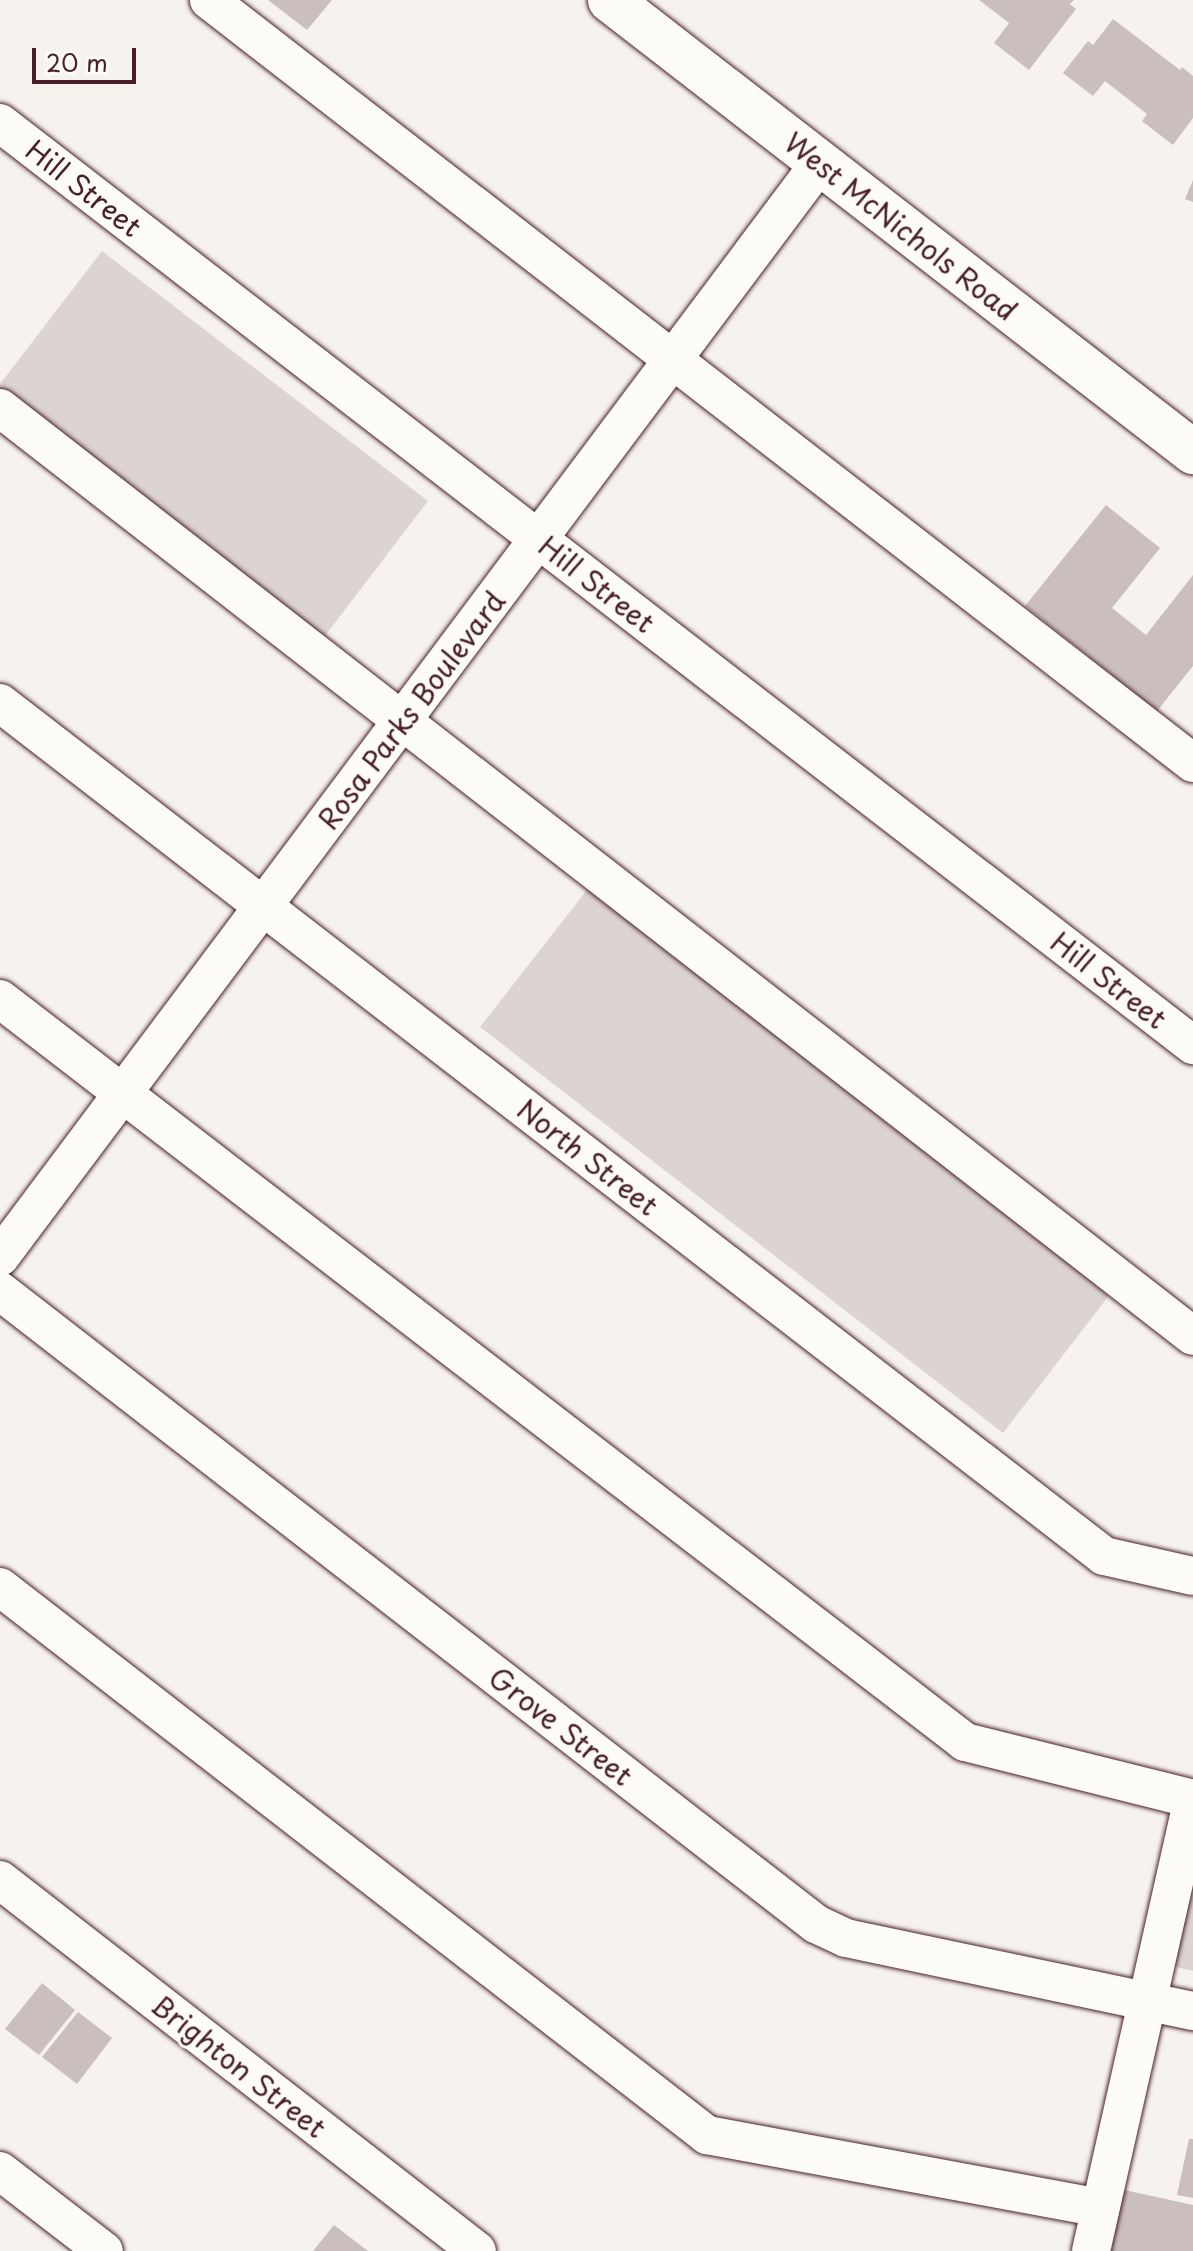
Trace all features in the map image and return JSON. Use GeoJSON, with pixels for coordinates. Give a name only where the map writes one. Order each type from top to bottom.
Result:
{"type":"FeatureCollection","features":[{"type":"Feature","properties":{"kind":"main road","name":"West McNichols Road"},"geometry":{"type":"LineString","coordinates":[[610,0],[1193,452]]}},
{"type":"Feature","properties":{"kind":"street"},"geometry":{"type":"LineString","coordinates":[[209,0],[1193,763]]}},
{"type":"Feature","properties":{"kind":"street","name":"Hill Street"},"geometry":{"type":"LineString","coordinates":[[0,123],[1193,1045]]}},
{"type":"Feature","properties":{"kind":"street","name":"Rosa Parks Boulevard"},"geometry":{"type":"LineString","coordinates":[[0,1257],[820,163]]}},
{"type":"Feature","properties":{"kind":"street"},"geometry":{"type":"LineString","coordinates":[[0,408],[1193,1336]]}},
{"type":"Feature","properties":{"kind":"street","name":"North Street"},"geometry":{"type":"LineString","coordinates":[[0,703],[1104,1556],[1193,1576]]}},
{"type":"Feature","properties":{"kind":"street"},"geometry":{"type":"LineString","coordinates":[[0,999],[965,1742],[1193,1800],[1091,2251]]}},
{"type":"Feature","properties":{"kind":"street","name":"Grove Street"},"geometry":{"type":"LineString","coordinates":[[0,1291],[816,1924],[846,1938],[1193,2011]]}},
{"type":"Feature","properties":{"kind":"street"},"geometry":{"type":"LineString","coordinates":[[0,1587],[707,2135],[1100,2208]]}},
{"type":"Feature","properties":{"kind":"street","name":"Brighton Street"},"geometry":{"type":"LineString","coordinates":[[0,1880],[477,2251]]}},
{"type":"Feature","properties":{"kind":"street"},"geometry":{"type":"LineString","coordinates":[[0,2171],[104,2251]]}},
{"type":"Feature","properties":{"kind":"shaded area"},"geometry":{"type":"Polygon","coordinates":[[[102,251],[428,501],[321,641],[0,393],[0,384],[102,251]]]}},
{"type":"Feature","properties":{"kind":"shaded area"},"geometry":{"type":"Polygon","coordinates":[[[590,886],[1114,1289],[1003,1433],[480,1027],[590,886]]]}},
{"type":"Feature","properties":{"kind":"shaded area"},"geometry":{"type":"Polygon","coordinates":[[[1193,1848],[1193,1971],[1168,1965],[1193,1848]]]}},
{"type":"Feature","properties":{"kind":"building"},"geometry":{"type":"Polygon","coordinates":[[[268,0],[332,0],[307,30],[268,0]]]}},
{"type":"Feature","properties":{"kind":"building"},"geometry":{"type":"Polygon","coordinates":[[[979,0],[1074,0],[1070,4],[1076,9],[1029,70],[994,43],[1009,23],[979,0]]]}},
{"type":"Feature","properties":{"kind":"building"},"geometry":{"type":"Polygon","coordinates":[[[1113,19],[1180,70],[1182,67],[1193,76],[1193,118],[1173,145],[1142,121],[1147,114],[1105,81],[1093,96],[1063,73],[1088,41],[1093,45],[1113,19]]]}},
{"type":"Feature","properties":{"kind":"building"},"geometry":{"type":"Polygon","coordinates":[[[1193,180],[1193,202],[1185,199],[1193,180]]]}},
{"type":"Feature","properties":{"kind":"building"},"geometry":{"type":"Polygon","coordinates":[[[1106,505],[1160,548],[1112,608],[1146,635],[1193,575],[1193,666],[1157,711],[1025,606],[1106,505]]]}},
{"type":"Feature","properties":{"kind":"building"},"geometry":{"type":"Polygon","coordinates":[[[42,1983],[75,2010],[39,2055],[5,2029],[42,1983]]]}},
{"type":"Feature","properties":{"kind":"building"},"geometry":{"type":"Polygon","coordinates":[[[78,2012],[112,2038],[77,2084],[42,2057],[78,2012]]]}},
{"type":"Feature","properties":{"kind":"building"},"geometry":{"type":"Polygon","coordinates":[[[1189,2139],[1193,2139],[1193,2198],[1177,2195],[1189,2139]]]}},
{"type":"Feature","properties":{"kind":"building"},"geometry":{"type":"Polygon","coordinates":[[[1120,2189],[1193,2205],[1193,2251],[1107,2251],[1120,2189]]]}},
{"type":"Feature","properties":{"kind":"building"},"geometry":{"type":"Polygon","coordinates":[[[334,2225],[368,2251],[313,2251],[334,2225]]]}}]}
